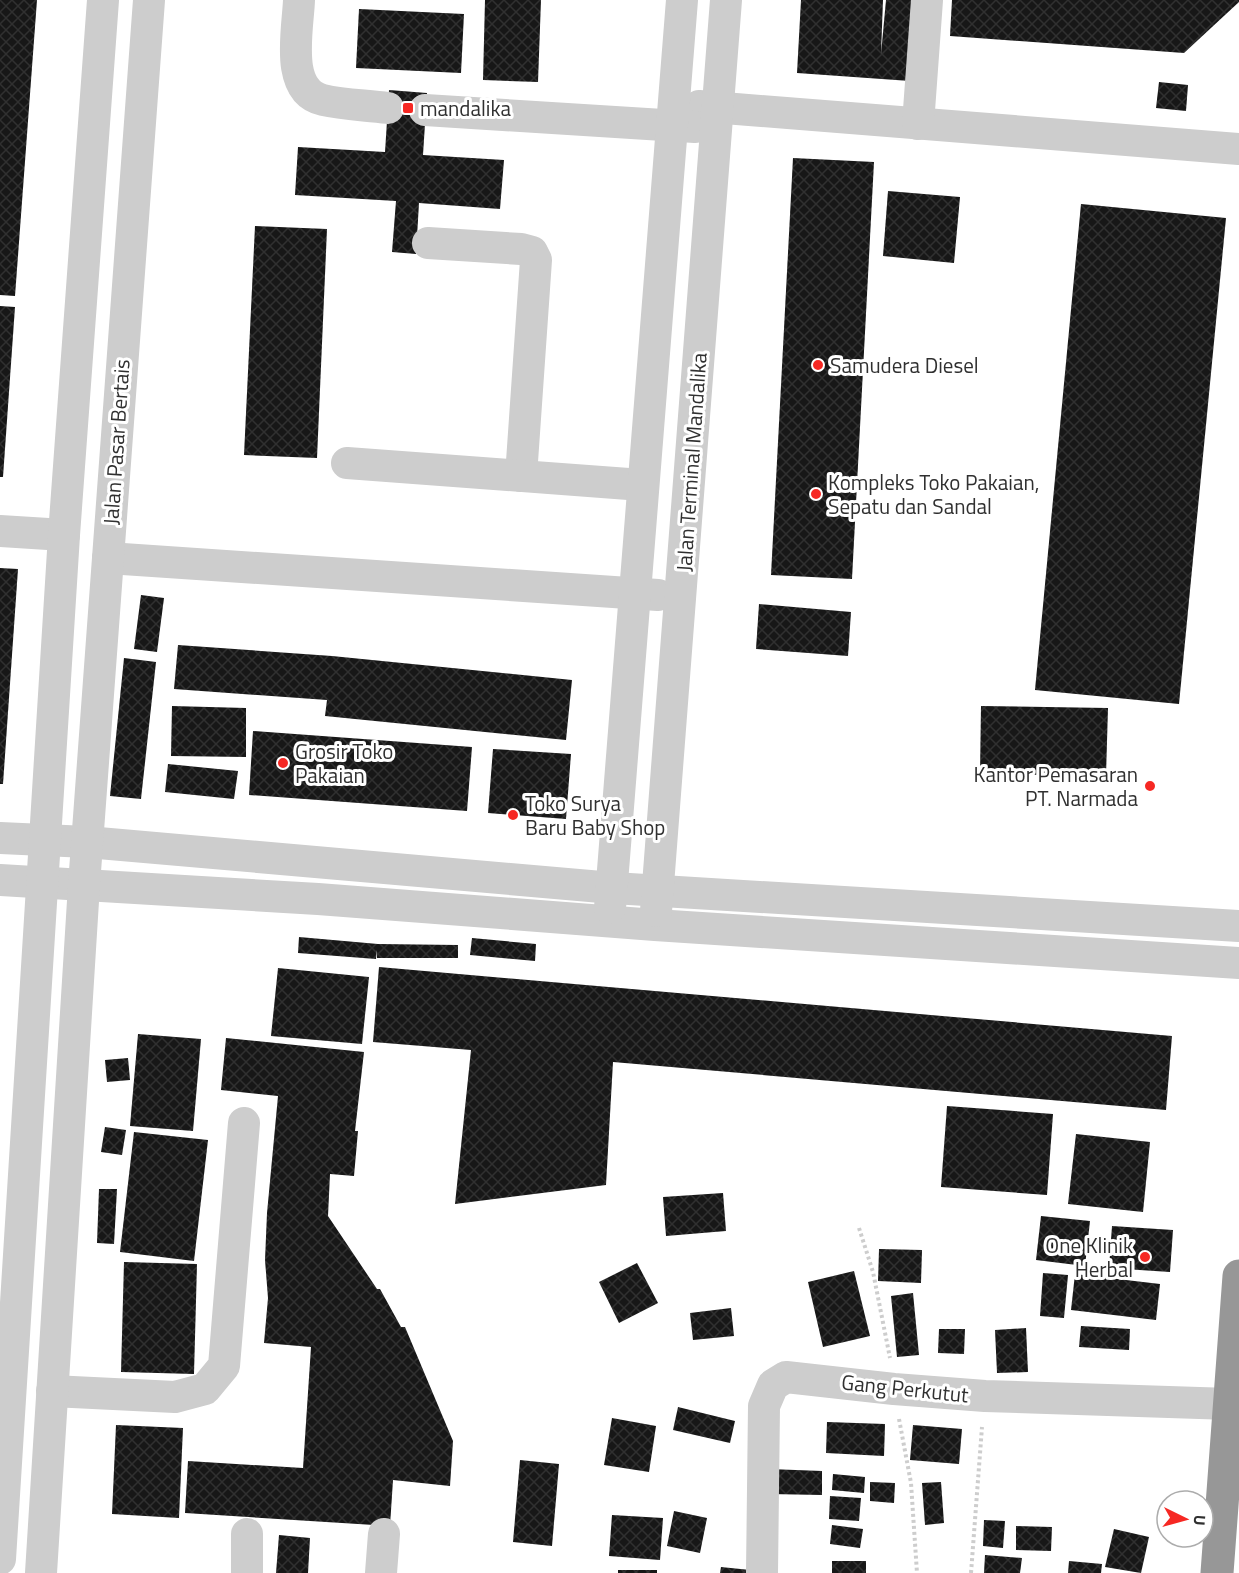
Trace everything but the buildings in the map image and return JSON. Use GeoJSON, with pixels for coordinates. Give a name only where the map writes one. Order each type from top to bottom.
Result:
{"type":"FeatureCollection","features":[{"type":"Feature","properties":{"kind":"highway"},"geometry":{"type":"LineString","coordinates":[[1217,1573],[1237,1343],[1239,1276]]}},
{"type":"Feature","properties":{"kind":"street"},"geometry":{"type":"LineString","coordinates":[[0,1559],[41,881],[103,0]]}},
{"type":"Feature","properties":{"kind":"street","name":"Jalan Pasar Bertais"},"geometry":{"type":"LineString","coordinates":[[41,1573],[84,885],[149,0]]}},
{"type":"Feature","properties":{"kind":"street"},"geometry":{"type":"LineString","coordinates":[[299,0],[296,68],[304,89],[320,100],[388,108]]}},
{"type":"Feature","properties":{"kind":"street"},"geometry":{"type":"LineString","coordinates":[[609,920],[636,593],[642,485],[675,115],[682,0]]}},
{"type":"Feature","properties":{"kind":"street","name":"Jalan Terminal Mandalika"},"geometry":{"type":"LineString","coordinates":[[655,925],[726,0]]}},
{"type":"Feature","properties":{"kind":"street"},"geometry":{"type":"LineString","coordinates":[[918,124],[927,0]]}},
{"type":"Feature","properties":{"kind":"street"},"geometry":{"type":"LineString","coordinates":[[426,111],[675,115],[918,124],[1239,149]]}},
{"type":"Feature","properties":{"kind":"street"},"geometry":{"type":"LineString","coordinates":[[428,243],[521,249],[532,252],[536,260],[521,476]]}},
{"type":"Feature","properties":{"kind":"street"},"geometry":{"type":"LineString","coordinates":[[347,463],[642,485]]}},
{"type":"Feature","properties":{"kind":"street"},"geometry":{"type":"LineString","coordinates":[[0,531],[64,535]]}},
{"type":"Feature","properties":{"kind":"street"},"geometry":{"type":"LineString","coordinates":[[108,558],[680,597]]}},
{"type":"Feature","properties":{"kind":"street"},"geometry":{"type":"LineString","coordinates":[[0,838],[87,842],[613,888],[1239,926]]}},
{"type":"Feature","properties":{"kind":"street"},"geometry":{"type":"LineString","coordinates":[[0,880],[1239,963]]}},
{"type":"Feature","properties":{"kind":"street"},"geometry":{"type":"LineString","coordinates":[[52,1392],[175,1397],[205,1389],[224,1366],[244,1123]]}},
{"type":"Feature","properties":{"kind":"street"},"geometry":{"type":"LineString","coordinates":[[22,1208],[63,1211]]}},
{"type":"Feature","properties":{"kind":"street","name":"Gang Perkutut"},"geometry":{"type":"LineString","coordinates":[[762,1573],[764,1406],[773,1385],[786,1377],[985,1396],[1230,1404]]}},
{"type":"Feature","properties":{"kind":"street"},"geometry":{"type":"LineString","coordinates":[[247,1534],[247,1573]]}},
{"type":"Feature","properties":{"kind":"street"},"geometry":{"type":"LineString","coordinates":[[381,1573],[384,1534]]}},
{"type":"Feature","properties":{"kind":"path"},"geometry":{"type":"LineString","coordinates":[[859,1227],[883,1317],[911,1483],[917,1573]]}},
{"type":"Feature","properties":{"kind":"path"},"geometry":{"type":"LineString","coordinates":[[971,1573],[985,1396]]}},
{"type":"Feature","properties":{"kind":"place","name":"mandalika"},"geometry":{"type":"Point","coordinates":[408,108]}},
{"type":"Feature","properties":{"kind":"place","name":"Samudera Diesel"},"geometry":{"type":"Point","coordinates":[818,365]}},
{"type":"Feature","properties":{"kind":"place","name":"Kompleks Toko Pakaian, Sepatu dan Sandal"},"geometry":{"type":"Point","coordinates":[816,494]}},
{"type":"Feature","properties":{"kind":"place","name":"Grosir Toko Pakaian"},"geometry":{"type":"Point","coordinates":[283,763]}},
{"type":"Feature","properties":{"kind":"place","name":"Kantor Pemasaran PT. Narmada"},"geometry":{"type":"Point","coordinates":[1150,786]}},
{"type":"Feature","properties":{"kind":"place","name":"Toko Surya Baru Baby Shop"},"geometry":{"type":"Point","coordinates":[513,815]}},
{"type":"Feature","properties":{"kind":"place","name":"One Klinik Herbal"},"geometry":{"type":"Point","coordinates":[1145,1257]}}]}
